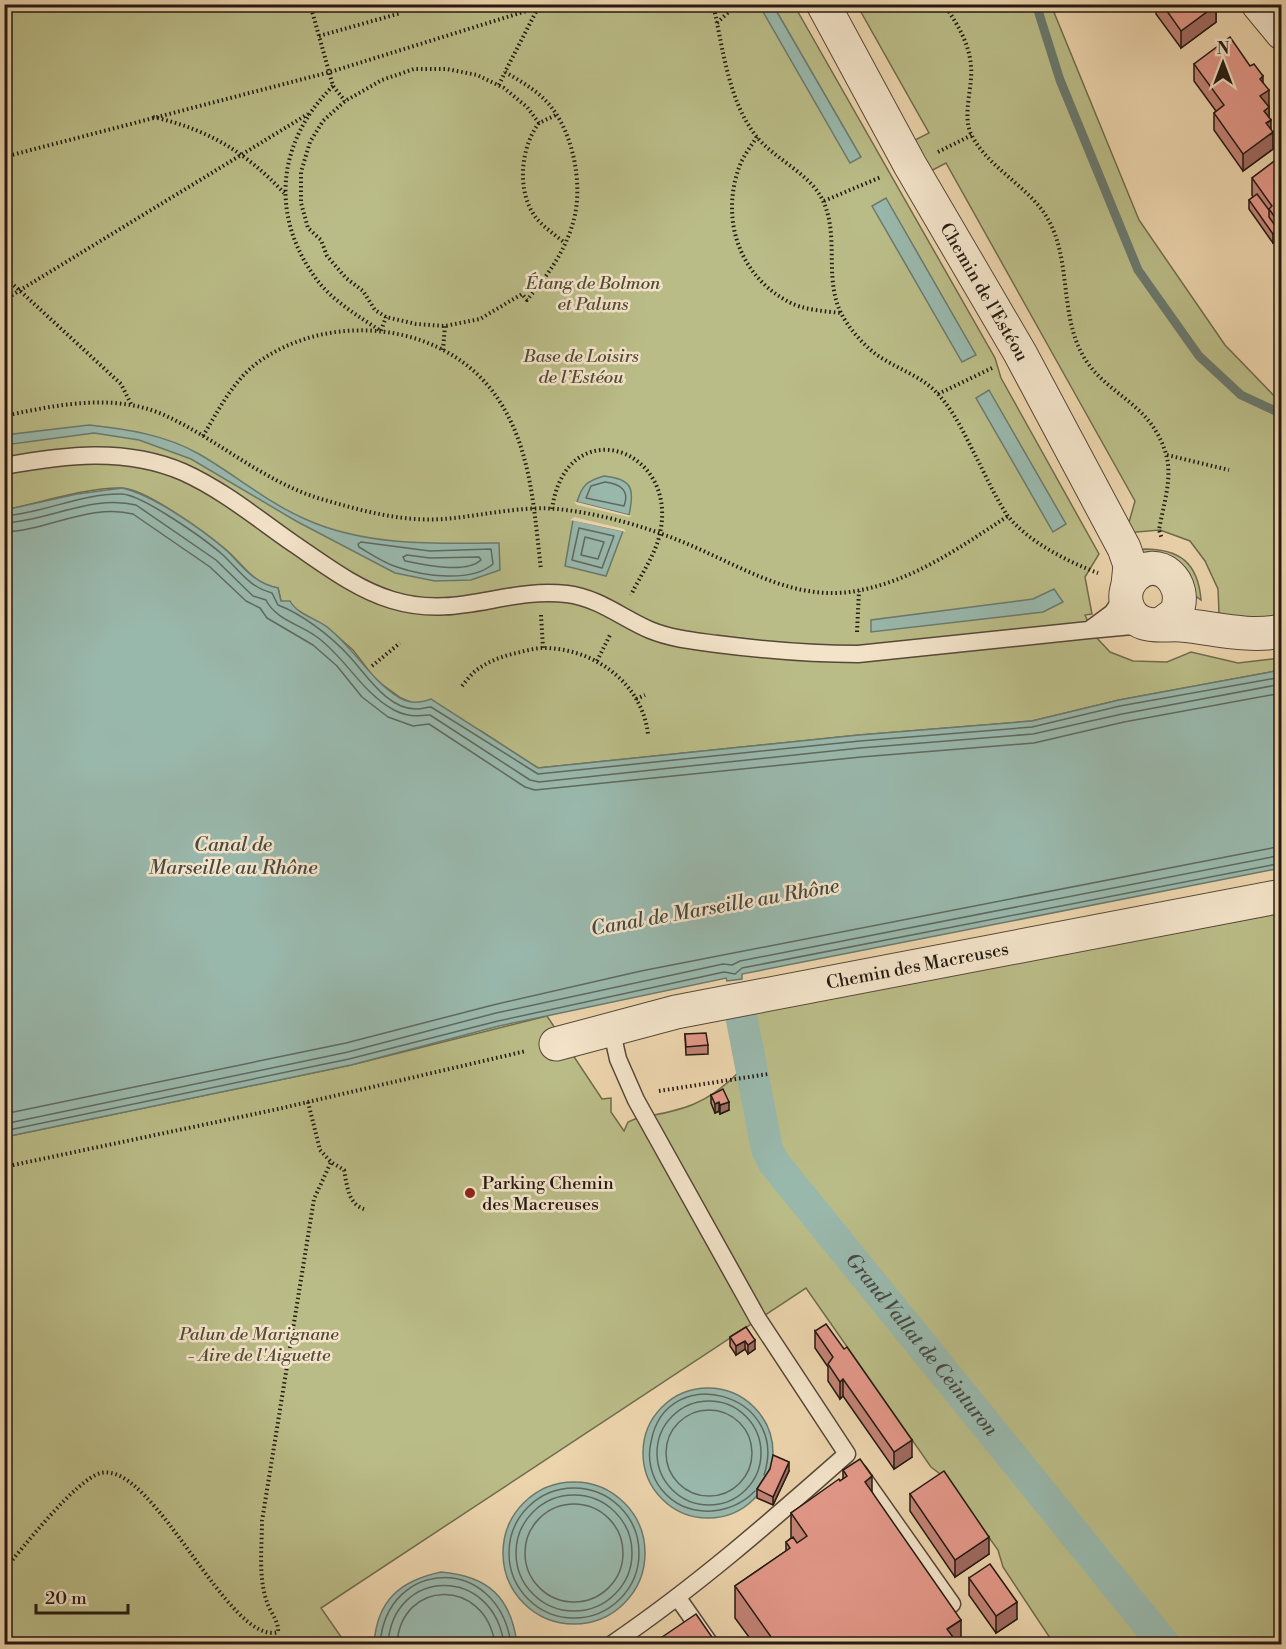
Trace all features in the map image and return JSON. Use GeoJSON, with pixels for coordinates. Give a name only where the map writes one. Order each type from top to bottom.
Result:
{"type":"FeatureCollection","features":[{"type":"Feature","properties":{"kind":"street","name":"Chemin de l'Estéou"},"geometry":{"type":"LineString","coordinates":[[823,4],[910,165],[1020,353],[1124,548],[1130,565],[1127,589]]}},
{"type":"Feature","properties":{"kind":"street"},"geometry":{"type":"LineString","coordinates":[[1238,634],[1192,604],[1179,585],[1166,572],[1158,570],[1141,572],[1127,589],[1128,610],[1134,617],[1156,625],[1238,634],[1281,631]]}},
{"type":"Feature","properties":{"kind":"street"},"geometry":{"type":"LineString","coordinates":[[1156,625],[1176,613],[1180,604],[1179,585]]}},
{"type":"Feature","properties":{"kind":"street","name":"Chemin des Macreuses"},"geometry":{"type":"LineString","coordinates":[[556,1044],[676,1012],[1281,896]]}},
{"type":"Feature","properties":{"kind":"lane"},"geometry":{"type":"LineString","coordinates":[[4,466],[57,456],[90,454],[126,456],[183,472],[220,493],[362,588],[393,600],[429,607],[463,607],[522,594],[571,595],[596,602],[650,630],[678,638],[824,654],[869,652],[1156,625]]}},
{"type":"Feature","properties":{"kind":"lane"},"geometry":{"type":"LineString","coordinates":[[1089,630],[1112,613],[1127,589]]}},
{"type":"Feature","properties":{"kind":"lane"},"geometry":{"type":"LineString","coordinates":[[611,1028],[621,1066],[636,1100],[758,1319],[847,1454],[952,1604]]}},
{"type":"Feature","properties":{"kind":"lane"},"geometry":{"type":"LineString","coordinates":[[612,1644],[678,1598],[744,1545],[847,1454]]}},
{"type":"Feature","properties":{"kind":"lane"},"geometry":{"type":"LineString","coordinates":[[678,1598],[710,1644]]}},
{"type":"Feature","properties":{"kind":"path"},"geometry":{"type":"LineString","coordinates":[[310,4],[333,86],[345,101]]}},
{"type":"Feature","properties":{"kind":"path"},"geometry":{"type":"LineString","coordinates":[[4,158],[152,117],[330,72],[549,4]]}},
{"type":"Feature","properties":{"kind":"path"},"geometry":{"type":"LineString","coordinates":[[712,4],[741,113],[757,137],[810,183],[824,201],[832,238],[832,283],[841,313],[855,333],[880,357],[908,370],[938,394],[956,418],[1008,516],[1041,545],[1067,561],[1098,574]]}},
{"type":"Feature","properties":{"kind":"path"},"geometry":{"type":"LineString","coordinates":[[717,23],[737,4]]}},
{"type":"Feature","properties":{"kind":"path"},"geometry":{"type":"LineString","coordinates":[[944,4],[963,33],[969,50],[971,67],[968,111],[972,135],[989,159],[1043,212],[1056,235],[1073,332],[1087,362],[1139,408],[1156,433],[1167,455],[1169,478],[1160,530],[1162,538]]}},
{"type":"Feature","properties":{"kind":"path"},"geometry":{"type":"LineString","coordinates":[[499,85],[540,6]]}},
{"type":"Feature","properties":{"kind":"path"},"geometry":{"type":"LineString","coordinates":[[319,36],[401,13]]}},
{"type":"Feature","properties":{"kind":"path"},"geometry":{"type":"LineString","coordinates":[[505,72],[532,87],[556,115],[575,167],[577,199],[573,224],[553,268],[528,300],[522,294],[480,319],[445,326],[416,324],[386,317],[375,310],[368,296],[346,278],[327,256],[321,240],[304,221],[301,172],[309,142],[323,121],[345,101],[382,80],[414,69],[447,69],[477,75],[499,85],[527,107],[539,123]]}},
{"type":"Feature","properties":{"kind":"path"},"geometry":{"type":"LineString","coordinates":[[333,86],[308,114],[291,149],[284,193],[288,223],[299,253],[318,281],[343,305],[381,331]]}},
{"type":"Feature","properties":{"kind":"path"},"geometry":{"type":"LineString","coordinates":[[4,300],[308,114]]}},
{"type":"Feature","properties":{"kind":"path"},"geometry":{"type":"LineString","coordinates":[[556,115],[539,123],[533,132],[526,151],[523,172],[526,197],[535,217],[565,243]]}},
{"type":"Feature","properties":{"kind":"path"},"geometry":{"type":"LineString","coordinates":[[152,117],[180,123],[214,136],[242,153],[284,193]]}},
{"type":"Feature","properties":{"kind":"path"},"geometry":{"type":"LineString","coordinates":[[929,156],[972,135]]}},
{"type":"Feature","properties":{"kind":"path"},"geometry":{"type":"LineString","coordinates":[[757,137],[740,164],[731,204],[739,251],[750,271],[788,302],[841,313]]}},
{"type":"Feature","properties":{"kind":"path"},"geometry":{"type":"LineString","coordinates":[[824,201],[890,173]]}},
{"type":"Feature","properties":{"kind":"path"},"geometry":{"type":"LineString","coordinates":[[4,276],[120,384],[132,406]]}},
{"type":"Feature","properties":{"kind":"path"},"geometry":{"type":"LineString","coordinates":[[381,331],[386,317]]}},
{"type":"Feature","properties":{"kind":"path"},"geometry":{"type":"LineString","coordinates":[[443,350],[445,326]]}},
{"type":"Feature","properties":{"kind":"path"},"geometry":{"type":"LineString","coordinates":[[203,436],[227,395],[256,364],[296,342],[337,332],[381,331],[413,337],[443,350],[479,375],[500,402],[516,433],[528,468],[542,581]]}},
{"type":"Feature","properties":{"kind":"path"},"geometry":{"type":"LineString","coordinates":[[938,394],[998,365]]}},
{"type":"Feature","properties":{"kind":"path"},"geometry":{"type":"LineString","coordinates":[[4,416],[89,402],[132,406],[161,414],[203,436],[254,468],[313,496],[377,516],[441,519],[563,509],[660,533],[774,584],[811,592],[859,591],[897,580],[942,558],[1008,516]]}},
{"type":"Feature","properties":{"kind":"path"},"geometry":{"type":"LineString","coordinates":[[552,509],[555,487],[565,469],[584,453],[607,450],[629,455],[647,468],[657,487],[662,505],[660,533],[627,604]]}},
{"type":"Feature","properties":{"kind":"path"},"geometry":{"type":"LineString","coordinates":[[1167,455],[1229,470]]}},
{"type":"Feature","properties":{"kind":"path"},"geometry":{"type":"LineString","coordinates":[[856,641],[859,591]]}},
{"type":"Feature","properties":{"kind":"path"},"geometry":{"type":"LineString","coordinates":[[541,609],[543,648]]}},
{"type":"Feature","properties":{"kind":"path"},"geometry":{"type":"LineString","coordinates":[[597,661],[613,630]]}},
{"type":"Feature","properties":{"kind":"path"},"geometry":{"type":"LineString","coordinates":[[372,666],[400,643]]}},
{"type":"Feature","properties":{"kind":"path"},"geometry":{"type":"LineString","coordinates":[[462,686],[478,668],[503,656],[543,648],[576,653],[597,661],[622,680],[636,699],[648,734]]}},
{"type":"Feature","properties":{"kind":"path"},"geometry":{"type":"LineString","coordinates":[[636,699],[645,695]]}},
{"type":"Feature","properties":{"kind":"path"},"geometry":{"type":"LineString","coordinates":[[4,1167],[308,1102],[556,1044]]}},
{"type":"Feature","properties":{"kind":"path"},"geometry":{"type":"LineString","coordinates":[[636,1100],[665,1089],[768,1074]]}},
{"type":"Feature","properties":{"kind":"path"},"geometry":{"type":"LineString","coordinates":[[308,1102],[320,1150],[331,1162],[344,1170],[350,1198],[357,1207],[364,1209]]}},
{"type":"Feature","properties":{"kind":"path"},"geometry":{"type":"LineString","coordinates":[[4,1570],[63,1501],[100,1473],[119,1474],[141,1491],[239,1614],[263,1632],[278,1632],[277,1624],[266,1600],[262,1565],[262,1521],[314,1199],[331,1162]]}},
{"type":"Feature","properties":{"kind":"green space","name":"Base de Loisirs de l’Estéou"},"geometry":{"type":"Polygon","coordinates":[[[5,5],[794,5],[995,358],[1001,378],[1099,554],[1085,577],[1092,614],[1085,615],[1095,636],[1110,652],[1133,661],[1167,662],[1191,652],[1238,663],[1281,658],[1281,670],[1119,700],[1032,721],[859,735],[538,768],[481,731],[401,698],[376,680],[353,650],[327,627],[281,601],[278,588],[261,582],[215,541],[174,512],[146,496],[133,490],[109,488],[5,510],[5,5]]]}},
{"type":"Feature","properties":{"kind":"green space"},"geometry":{"type":"Polygon","coordinates":[[[857,5],[1051,5],[1139,220],[1225,345],[1281,403],[1281,617],[1238,620],[1219,613],[1218,589],[1205,561],[1190,541],[1160,530],[1126,533],[1135,501],[946,163],[925,174],[909,143],[929,133],[857,5]]]}},
{"type":"Feature","properties":{"kind":"green space"},"geometry":{"type":"Polygon","coordinates":[[[1144,549],[1168,552],[1185,561],[1196,576],[1201,600],[1135,553],[1144,549]]]}},
{"type":"Feature","properties":{"kind":"green space","name":"Palun de Marignane - Aire de l'Aiguette"},"geometry":{"type":"Polygon","coordinates":[[[1281,913],[1281,1644],[1054,1644],[1003,1567],[998,1550],[948,1480],[931,1467],[806,1288],[321,1608],[346,1644],[5,1644],[4,1137],[351,1065],[547,1016],[602,1099],[611,1098],[611,1112],[624,1131],[628,1122],[635,1119],[666,1113],[703,1100],[739,1072],[727,1017],[1281,913]]]}},
{"type":"Feature","properties":{"kind":"water"},"geometry":{"type":"Polygon","coordinates":[[[773,5],[861,157],[850,163],[762,10],[773,5]]]}},
{"type":"Feature","properties":{"kind":"water"},"geometry":{"type":"Polygon","coordinates":[[[886,198],[976,355],[962,362],[872,206],[886,198]]]}},
{"type":"Feature","properties":{"kind":"water"},"geometry":{"type":"Polygon","coordinates":[[[989,390],[1066,524],[1053,532],[976,398],[989,390]]]}},
{"type":"Feature","properties":{"kind":"water"},"geometry":{"type":"Polygon","coordinates":[[[89,425],[146,434],[186,447],[278,505],[328,528],[375,539],[400,542],[499,543],[500,570],[471,580],[435,581],[395,573],[296,521],[191,459],[139,440],[94,433],[5,445],[5,435],[89,425]]]}},
{"type":"Feature","properties":{"kind":"water"},"geometry":{"type":"Polygon","coordinates":[[[604,476],[621,480],[629,486],[632,498],[629,515],[577,502],[586,485],[604,476]]]}},
{"type":"Feature","properties":{"kind":"water","name":"Canal de Marseille au Rhône"},"geometry":{"type":"Polygon","coordinates":[[[122,488],[148,498],[177,514],[226,550],[255,578],[278,588],[281,601],[290,601],[302,613],[337,635],[380,683],[400,698],[416,702],[431,699],[538,768],[859,735],[1032,721],[1119,700],[1281,670],[1281,868],[742,974],[742,979],[727,981],[726,978],[499,1026],[351,1065],[5,1137],[5,510],[77,494],[122,488]]]}},
{"type":"Feature","properties":{"kind":"water"},"geometry":{"type":"Polygon","coordinates":[[[573,520],[623,531],[606,576],[565,566],[573,520]]]}},
{"type":"Feature","properties":{"kind":"water"},"geometry":{"type":"Polygon","coordinates":[[[1054,589],[1063,602],[1043,612],[871,632],[871,620],[1033,599],[1054,589]]]}},
{"type":"Feature","properties":{"kind":"water"},"geometry":{"type":"Polygon","coordinates":[[[708,1388],[733,1393],[754,1407],[768,1428],[773,1453],[768,1478],[754,1499],[733,1513],[708,1518],[683,1513],[662,1499],[648,1478],[643,1453],[648,1428],[662,1407],[683,1393],[708,1388]]]}},
{"type":"Feature","properties":{"kind":"water"},"geometry":{"type":"Polygon","coordinates":[[[574,1482],[601,1487],[624,1503],[640,1526],[645,1553],[640,1580],[624,1603],[601,1619],[574,1624],[547,1619],[524,1603],[508,1580],[503,1553],[508,1526],[524,1503],[547,1487],[574,1482]]]}},
{"type":"Feature","properties":{"kind":"water"},"geometry":{"type":"Polygon","coordinates":[[[441,1572],[472,1578],[494,1592],[509,1613],[517,1644],[374,1644],[380,1616],[393,1595],[413,1581],[441,1572]]]}},
{"type":"Feature","properties":{"kind":"pier"},"geometry":{"type":"Polygon","coordinates":[[[574,502],[577,502],[632,516],[577,505],[574,502]]]}},
{"type":"Feature","properties":{"kind":"pier"},"geometry":{"type":"Polygon","coordinates":[[[574,517],[624,529],[626,532],[570,520],[574,517]]]}},
{"type":"Feature","properties":{"kind":"building"},"geometry":{"type":"Polygon","coordinates":[[[1162,4],[1216,4],[1216,5],[1181,31],[1162,4]]]}},
{"type":"Feature","properties":{"kind":"building"},"geometry":{"type":"Polygon","coordinates":[[[1230,37],[1250,66],[1254,64],[1263,76],[1260,79],[1269,90],[1260,96],[1269,107],[1264,111],[1271,120],[1266,123],[1273,132],[1243,154],[1214,113],[1224,105],[1194,64],[1230,37]]]}},
{"type":"Feature","properties":{"kind":"building"},"geometry":{"type":"Polygon","coordinates":[[[1281,156],[1281,221],[1279,223],[1269,209],[1272,206],[1252,178],[1281,156]]]}},
{"type":"Feature","properties":{"kind":"building"},"geometry":{"type":"Polygon","coordinates":[[[1257,194],[1269,210],[1269,217],[1279,231],[1273,234],[1249,200],[1257,194]]]}},
{"type":"Feature","properties":{"kind":"building"},"geometry":{"type":"Polygon","coordinates":[[[706,1033],[708,1045],[686,1047],[685,1034],[706,1033]]]}},
{"type":"Feature","properties":{"kind":"building"},"geometry":{"type":"Polygon","coordinates":[[[723,1089],[729,1102],[715,1104],[711,1095],[723,1089]]]}},
{"type":"Feature","properties":{"kind":"building"},"geometry":{"type":"Polygon","coordinates":[[[826,1324],[844,1349],[847,1347],[912,1440],[894,1452],[843,1379],[840,1382],[828,1364],[833,1357],[815,1331],[826,1324]]]}},
{"type":"Feature","properties":{"kind":"building"},"geometry":{"type":"Polygon","coordinates":[[[746,1327],[755,1340],[748,1345],[745,1341],[736,1346],[730,1337],[746,1327]]]}},
{"type":"Feature","properties":{"kind":"building"},"geometry":{"type":"Polygon","coordinates":[[[773,1455],[789,1462],[773,1497],[757,1489],[770,1469],[773,1455]]]}},
{"type":"Feature","properties":{"kind":"building"},"geometry":{"type":"Polygon","coordinates":[[[860,1459],[872,1476],[865,1482],[961,1620],[947,1629],[958,1644],[906,1644],[902,1639],[895,1644],[776,1644],[735,1586],[790,1548],[786,1542],[793,1537],[797,1543],[807,1536],[791,1513],[839,1479],[840,1481],[847,1476],[843,1470],[860,1459]]]}},
{"type":"Feature","properties":{"kind":"building"},"geometry":{"type":"Polygon","coordinates":[[[944,1471],[989,1537],[955,1560],[910,1494],[944,1471]]]}},
{"type":"Feature","properties":{"kind":"building"},"geometry":{"type":"Polygon","coordinates":[[[990,1564],[1017,1602],[996,1616],[969,1578],[990,1564]]]}},
{"type":"Feature","properties":{"kind":"building"},"geometry":{"type":"Polygon","coordinates":[[[696,1614],[716,1643],[652,1644],[696,1614]]]}},
{"type":"Feature","properties":{"kind":"waterway"},"geometry":{"type":"LineString","coordinates":[[1036,4],[1060,80],[1138,270],[1199,356],[1241,395],[1282,414]]}},
{"type":"Feature","properties":{"kind":"waterway","name":"Grand Vallat de Ceinturon"},"geometry":{"type":"LineString","coordinates":[[741,1015],[767,1149],[774,1163],[1164,1644]]}},
{"type":"Feature","properties":{"kind":"place","name":"Parking Chemin des Macreuses"},"geometry":{"type":"Point","coordinates":[470,1193]}},
{"type":"Feature","properties":{"kind":"park label","name":"Étang de Bolmon et Paluns"},"geometry":{"type":"Point","coordinates":[593,293]}}]}
